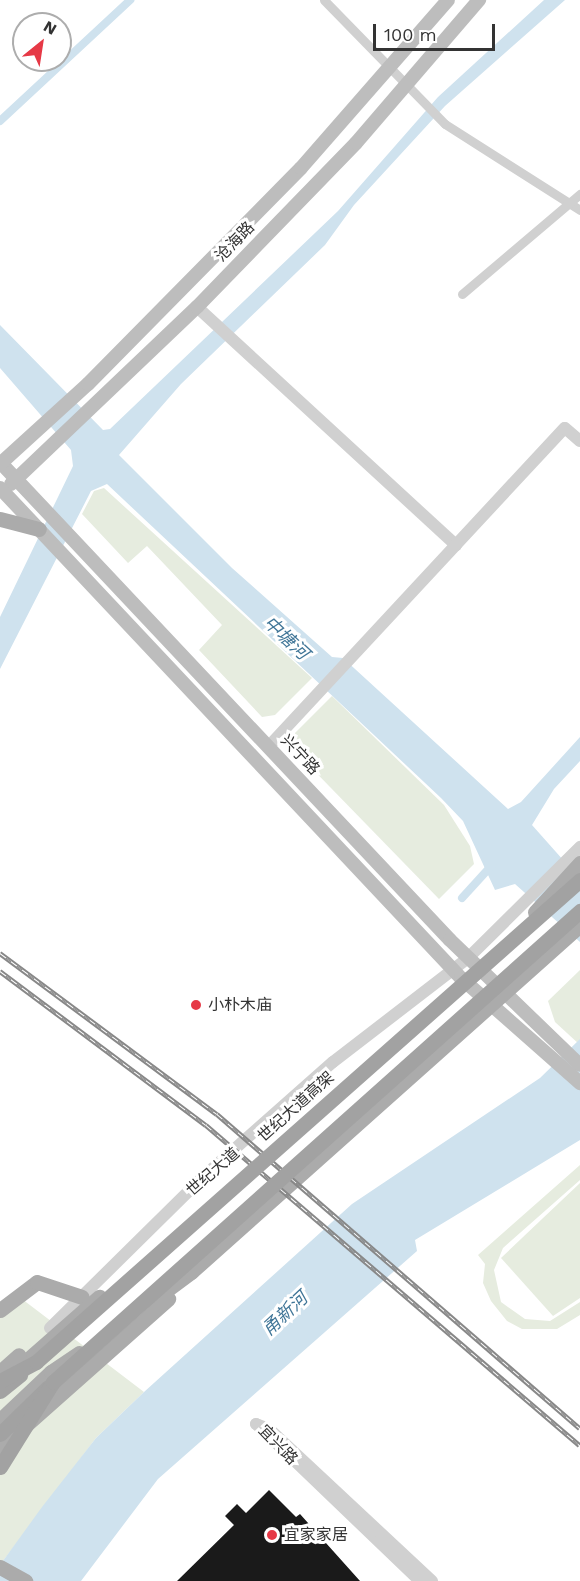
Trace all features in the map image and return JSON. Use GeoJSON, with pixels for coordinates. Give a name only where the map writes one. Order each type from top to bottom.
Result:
{"type":"FeatureCollection","features":[{"type":"Feature","properties":{"kind":"highway","name":"世纪大道高架"},"geometry":{"type":"LineString","coordinates":[[36,1362],[580,880]]}},
{"type":"Feature","properties":{"kind":"highway"},"geometry":{"type":"LineString","coordinates":[[0,1434],[53,1382],[580,911]]}},
{"type":"Feature","properties":{"kind":"highway"},"geometry":{"type":"LineString","coordinates":[[0,1383],[36,1362]]}},
{"type":"Feature","properties":{"kind":"highway"},"geometry":{"type":"LineString","coordinates":[[0,1391],[36,1362]]}},
{"type":"Feature","properties":{"kind":"highway"},"geometry":{"type":"LineString","coordinates":[[0,1467],[53,1382]]}},
{"type":"Feature","properties":{"kind":"main road","name":"沧海路"},"geometry":{"type":"LineString","coordinates":[[0,463],[72,399],[301,168],[392,68],[448,0]]}},
{"type":"Feature","properties":{"kind":"main road","name":"沧海路"},"geometry":{"type":"LineString","coordinates":[[1,491],[18,478],[197,307],[407,85],[479,0]]}},
{"type":"Feature","properties":{"kind":"main road","name":"兴宁路"},"geometry":{"type":"LineString","coordinates":[[0,463],[48,509],[418,907],[504,993],[580,1083]]}},
{"type":"Feature","properties":{"kind":"main road"},"geometry":{"type":"LineString","coordinates":[[1,491],[489,1006],[556,1052]]}},
{"type":"Feature","properties":{"kind":"main road"},"geometry":{"type":"LineString","coordinates":[[0,519],[39,529]]}},
{"type":"Feature","properties":{"kind":"main road","name":"世纪大道"},"geometry":{"type":"LineString","coordinates":[[0,1383],[87,1300],[458,974],[532,915],[580,863]]}},
{"type":"Feature","properties":{"kind":"main road"},"geometry":{"type":"LineString","coordinates":[[0,1420],[51,1372],[191,1272],[574,930]]}},
{"type":"Feature","properties":{"kind":"main road","name":"兴宁路"},"geometry":{"type":"LineString","coordinates":[[556,1052],[580,1065]]}},
{"type":"Feature","properties":{"kind":"main road"},"geometry":{"type":"LineString","coordinates":[[0,1448],[176,1293],[191,1272]]}},
{"type":"Feature","properties":{"kind":"main road"},"geometry":{"type":"LineString","coordinates":[[0,1310],[37,1282],[87,1300]]}},
{"type":"Feature","properties":{"kind":"main road"},"geometry":{"type":"LineString","coordinates":[[0,1372],[50,1328],[87,1300]]}},
{"type":"Feature","properties":{"kind":"main road"},"geometry":{"type":"LineString","coordinates":[[0,1567],[25,1581]]}},
{"type":"Feature","properties":{"kind":"street"},"geometry":{"type":"LineString","coordinates":[[324,0],[440,118],[580,210]]}},
{"type":"Feature","properties":{"kind":"street"},"geometry":{"type":"LineString","coordinates":[[462,294],[580,194]]}},
{"type":"Feature","properties":{"kind":"street"},"geometry":{"type":"LineString","coordinates":[[197,307],[456,545]]}},
{"type":"Feature","properties":{"kind":"street"},"geometry":{"type":"LineString","coordinates":[[269,746],[565,428],[580,441]]}},
{"type":"Feature","properties":{"kind":"street"},"geometry":{"type":"LineString","coordinates":[[472,962],[580,847]]}},
{"type":"Feature","properties":{"kind":"street"},"geometry":{"type":"LineString","coordinates":[[87,1300],[204,1176],[333,1062],[458,974]]}},
{"type":"Feature","properties":{"kind":"street","name":"宜兴路"},"geometry":{"type":"LineString","coordinates":[[420,1581],[255,1424],[269,1429],[432,1581]]}},
{"type":"Feature","properties":{"kind":"shaded area"},"geometry":{"type":"Polygon","coordinates":[[[104,488],[312,678],[275,715],[262,717],[199,650],[222,625],[147,546],[128,563],[82,514],[94,491],[104,488]]]}},
{"type":"Feature","properties":{"kind":"shaded area"},"geometry":{"type":"Polygon","coordinates":[[[332,696],[444,805],[470,846],[474,864],[439,899],[294,750],[295,733],[332,696]]]}},
{"type":"Feature","properties":{"kind":"shaded area"},"geometry":{"type":"Polygon","coordinates":[[[580,970],[580,1045],[555,1022],[548,1001],[580,970]]]}},
{"type":"Feature","properties":{"kind":"shaded area"},"geometry":{"type":"Polygon","coordinates":[[[580,1165],[580,1180],[503,1248],[494,1270],[501,1302],[525,1319],[550,1321],[580,1302],[580,1315],[557,1329],[522,1329],[507,1321],[491,1301],[483,1283],[485,1264],[478,1255],[580,1165]]]}},
{"type":"Feature","properties":{"kind":"shaded area"},"geometry":{"type":"Polygon","coordinates":[[[580,1183],[580,1298],[553,1316],[501,1258],[580,1183]]]}},
{"type":"Feature","properties":{"kind":"shaded area"},"geometry":{"type":"Polygon","coordinates":[[[22,1299],[144,1392],[96,1438],[0,1565],[0,1314],[22,1299]]]}},
{"type":"Feature","properties":{"kind":"water","name":"中塘河"},"geometry":{"type":"Polygon","coordinates":[[[544,0],[565,0],[445,106],[354,205],[325,245],[181,384],[119,455],[232,568],[332,657],[343,658],[508,809],[521,802],[580,737],[580,761],[554,789],[532,825],[580,879],[580,942],[515,884],[495,890],[463,821],[107,484],[91,491],[0,669],[0,617],[73,466],[71,450],[0,368],[0,325],[103,430],[110,429],[338,211],[438,97],[544,0]]]}},
{"type":"Feature","properties":{"kind":"water","name":"甬新河"},"geometry":{"type":"Polygon","coordinates":[[[580,1039],[580,1140],[415,1240],[417,1251],[158,1479],[81,1581],[0,1581],[0,1565],[42,1507],[96,1438],[144,1392],[352,1204],[540,1078],[580,1039]]]}},
{"type":"Feature","properties":{"kind":"building","name":"宜家家居"},"geometry":{"type":"Polygon","coordinates":[[[269,1490],[296,1517],[300,1514],[360,1581],[177,1581],[234,1525],[225,1516],[237,1504],[246,1513],[269,1490]]]}},
{"type":"Feature","properties":{"kind":"waterway"},"geometry":{"type":"LineString","coordinates":[[0,121],[130,0]]}},
{"type":"Feature","properties":{"kind":"waterway"},"geometry":{"type":"LineString","coordinates":[[462,898],[492,865]]}},
{"type":"Feature","properties":{"kind":"railway"},"geometry":{"type":"LineString","coordinates":[[0,953],[217,1114],[580,1428]]}},
{"type":"Feature","properties":{"kind":"railway"},"geometry":{"type":"LineString","coordinates":[[0,971],[206,1125],[580,1445]]}},
{"type":"Feature","properties":{"kind":"place","name":"小朴木庙"},"geometry":{"type":"Point","coordinates":[196,1005]}},
{"type":"Feature","properties":{"kind":"place","name":"宜家家居"},"geometry":{"type":"Point","coordinates":[272,1535]}}]}
